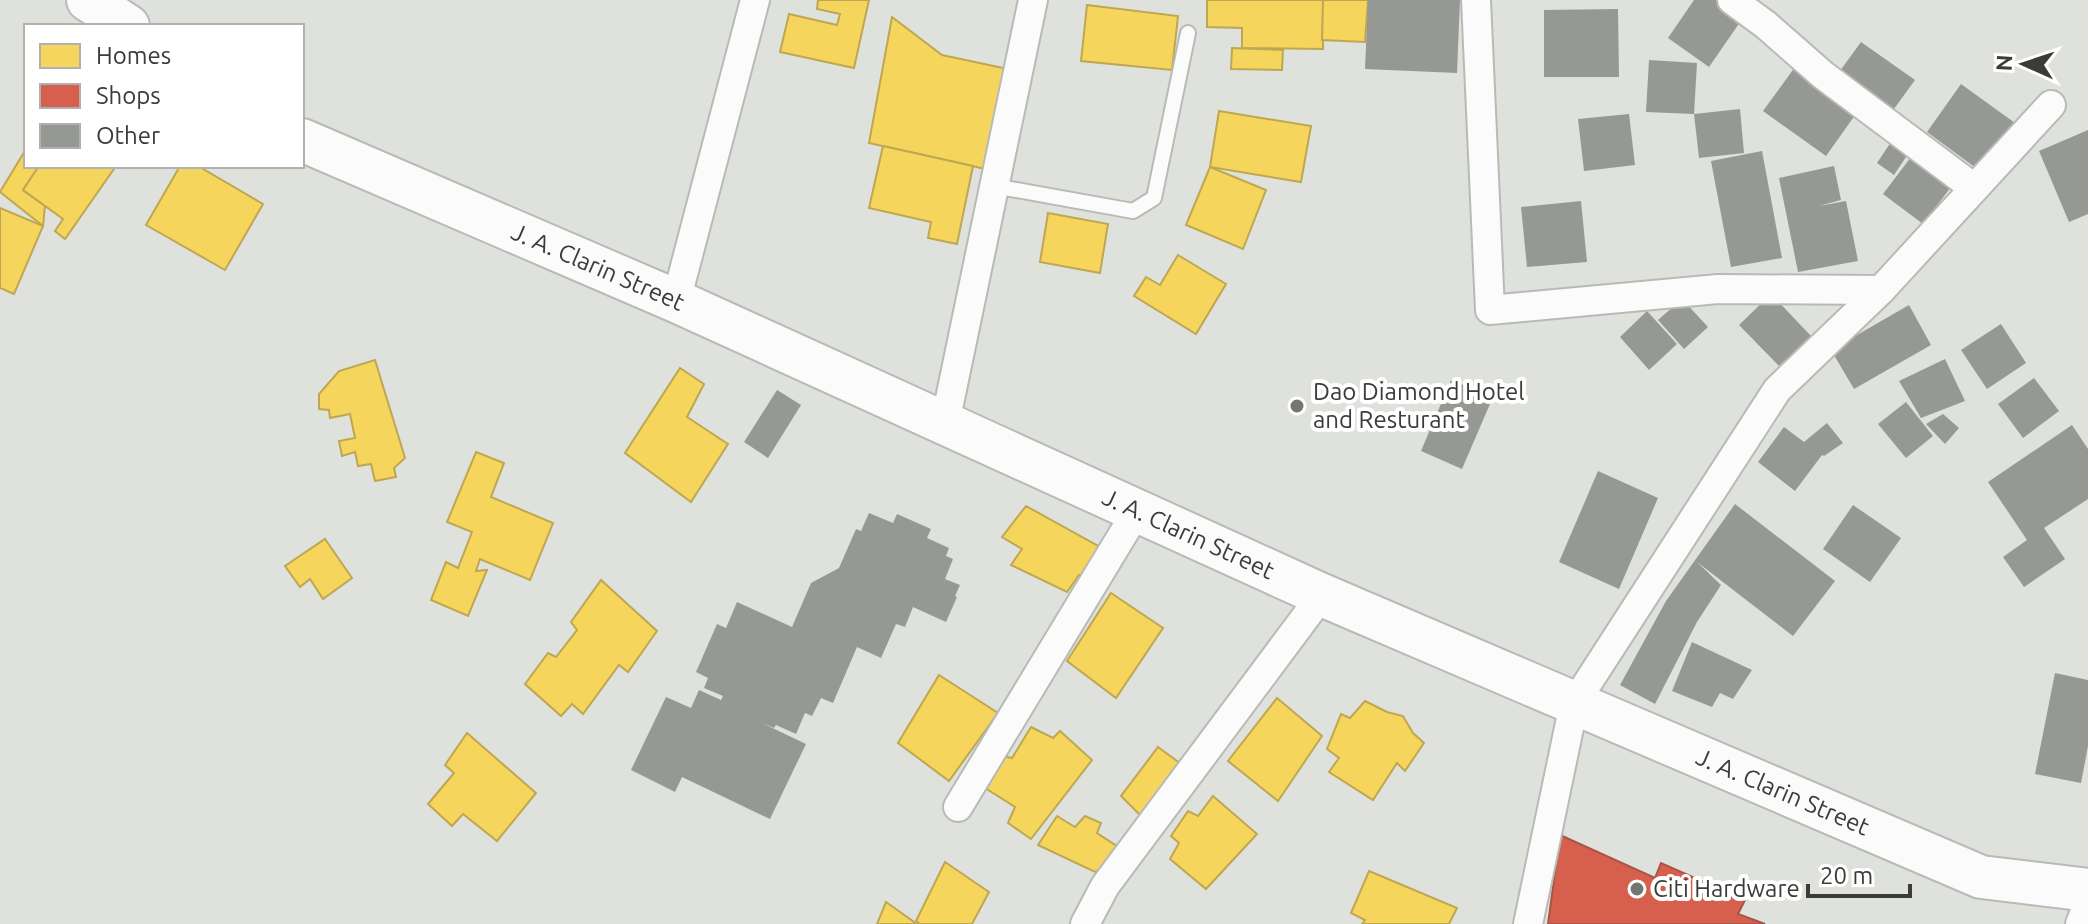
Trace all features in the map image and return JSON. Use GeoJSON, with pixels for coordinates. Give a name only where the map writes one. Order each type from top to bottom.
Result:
{"type":"FeatureCollection","features":[{"type":"Feature","properties":{"kind":"main road"},"geometry":{"type":"LineString","coordinates":[[88,0],[125,24]]}},
{"type":"Feature","properties":{"kind":"main road","name":"J. A. Clarin Street"},"geometry":{"type":"LineString","coordinates":[[304,141],[676,301],[1322,595],[1981,877],[2088,890]]}},
{"type":"Feature","properties":{"kind":"street"},"geometry":{"type":"LineString","coordinates":[[676,301],[755,0]]}},
{"type":"Feature","properties":{"kind":"street"},"geometry":{"type":"LineString","coordinates":[[945,423],[1033,0]]}},
{"type":"Feature","properties":{"kind":"street"},"geometry":{"type":"LineString","coordinates":[[1476,0],[1490,310],[1718,289],[1881,290]]}},
{"type":"Feature","properties":{"kind":"street"},"geometry":{"type":"LineString","coordinates":[[1732,0],[1823,75],[1974,188]]}},
{"type":"Feature","properties":{"kind":"street"},"geometry":{"type":"LineString","coordinates":[[1528,924],[1574,704],[1777,390],[1881,290],[2051,105]]}},
{"type":"Feature","properties":{"kind":"street"},"geometry":{"type":"LineString","coordinates":[[958,807],[1137,511]]}},
{"type":"Feature","properties":{"kind":"street"},"geometry":{"type":"LineString","coordinates":[[1085,924],[1105,886],[1322,595]]}},
{"type":"Feature","properties":{"kind":"street"},"geometry":{"type":"LineString","coordinates":[[2080,924],[2088,904]]}},
{"type":"Feature","properties":{"kind":"lane"},"geometry":{"type":"LineString","coordinates":[[994,186],[1133,211],[1154,198],[1188,33]]}},
{"type":"Feature","properties":{"kind":"building: Homes"},"geometry":{"type":"Polygon","coordinates":[[[818,0],[869,0],[854,68],[780,52],[789,14],[837,25],[840,14],[817,9],[818,0]]]}},
{"type":"Feature","properties":{"kind":"building: Homes"},"geometry":{"type":"Polygon","coordinates":[[[1207,0],[1323,0],[1323,49],[1242,48],[1242,28],[1207,27],[1207,0]]]}},
{"type":"Feature","properties":{"kind":"building: Homes"},"geometry":{"type":"Polygon","coordinates":[[[1323,0],[1368,0],[1365,42],[1322,40],[1323,0]]]}},
{"type":"Feature","properties":{"kind":"building: Homes"},"geometry":{"type":"Polygon","coordinates":[[[1087,5],[1178,16],[1172,70],[1081,61],[1087,5]]]}},
{"type":"Feature","properties":{"kind":"building: Homes"},"geometry":{"type":"Polygon","coordinates":[[[892,17],[942,55],[1008,69],[990,170],[869,143],[892,17]]]}},
{"type":"Feature","properties":{"kind":"building: Homes"},"geometry":{"type":"Polygon","coordinates":[[[1232,48],[1283,50],[1282,70],[1231,69],[1232,48]]]}},
{"type":"Feature","properties":{"kind":"building: Homes"},"geometry":{"type":"Polygon","coordinates":[[[1219,111],[1311,126],[1301,182],[1210,167],[1219,111]]]}},
{"type":"Feature","properties":{"kind":"building: Homes"},"geometry":{"type":"Polygon","coordinates":[[[883,146],[973,166],[957,244],[928,238],[931,222],[869,208],[883,146]]]}},
{"type":"Feature","properties":{"kind":"building: Homes"},"geometry":{"type":"Polygon","coordinates":[[[24,152],[24,168],[38,168],[23,190],[45,206],[43,226],[0,192],[24,152]]]}},
{"type":"Feature","properties":{"kind":"building: Homes"},"geometry":{"type":"Polygon","coordinates":[[[1210,167],[1266,190],[1243,249],[1186,225],[1210,167]]]}},
{"type":"Feature","properties":{"kind":"building: Homes"},"geometry":{"type":"Polygon","coordinates":[[[38,168],[115,168],[65,239],[55,231],[63,219],[23,190],[38,168]]]}},
{"type":"Feature","properties":{"kind":"building: Homes"},"geometry":{"type":"Polygon","coordinates":[[[179,168],[201,168],[263,204],[225,270],[146,225],[179,168]]]}},
{"type":"Feature","properties":{"kind":"building: Homes"},"geometry":{"type":"Polygon","coordinates":[[[0,208],[43,226],[14,294],[0,288],[0,208]]]}},
{"type":"Feature","properties":{"kind":"building: Homes"},"geometry":{"type":"Polygon","coordinates":[[[1048,213],[1108,224],[1100,273],[1040,262],[1048,213]]]}},
{"type":"Feature","properties":{"kind":"building: Homes"},"geometry":{"type":"Polygon","coordinates":[[[1178,255],[1226,284],[1196,334],[1134,296],[1146,277],[1160,285],[1178,255]]]}},
{"type":"Feature","properties":{"kind":"building: Homes"},"geometry":{"type":"Polygon","coordinates":[[[375,360],[405,458],[394,468],[396,477],[375,481],[371,464],[358,466],[355,452],[342,456],[339,441],[355,438],[350,414],[330,418],[329,410],[319,409],[319,394],[339,371],[375,360]]]}},
{"type":"Feature","properties":{"kind":"building: Homes"},"geometry":{"type":"Polygon","coordinates":[[[680,368],[704,384],[687,417],[728,444],[691,502],[625,453],[680,368]]]}},
{"type":"Feature","properties":{"kind":"building: Homes"},"geometry":{"type":"Polygon","coordinates":[[[476,452],[504,463],[491,497],[553,523],[530,580],[480,559],[476,571],[487,570],[468,616],[431,600],[446,562],[458,568],[472,532],[447,522],[476,452]]]}},
{"type":"Feature","properties":{"kind":"building: Homes"},"geometry":{"type":"Polygon","coordinates":[[[1026,506],[1100,547],[1088,582],[1079,575],[1067,592],[1011,565],[1022,549],[1002,537],[1026,506]]]}},
{"type":"Feature","properties":{"kind":"building: Homes"},"geometry":{"type":"Polygon","coordinates":[[[325,539],[352,578],[323,599],[310,579],[300,587],[285,566],[325,539]]]}},
{"type":"Feature","properties":{"kind":"building: Homes"},"geometry":{"type":"Polygon","coordinates":[[[601,580],[657,631],[628,672],[619,665],[583,714],[572,704],[561,716],[525,684],[548,653],[556,657],[577,630],[571,622],[601,580]]]}},
{"type":"Feature","properties":{"kind":"building: Homes"},"geometry":{"type":"Polygon","coordinates":[[[1111,593],[1163,628],[1116,698],[1067,661],[1111,593]]]}},
{"type":"Feature","properties":{"kind":"building: Homes"},"geometry":{"type":"Polygon","coordinates":[[[939,675],[998,713],[949,781],[898,743],[939,675]]]}},
{"type":"Feature","properties":{"kind":"building: Homes"},"geometry":{"type":"Polygon","coordinates":[[[1277,698],[1322,736],[1278,801],[1228,761],[1277,698]]]}},
{"type":"Feature","properties":{"kind":"building: Homes"},"geometry":{"type":"Polygon","coordinates":[[[1365,701],[1403,716],[1413,733],[1424,743],[1405,771],[1397,763],[1373,800],[1329,772],[1339,758],[1327,749],[1341,714],[1350,718],[1365,701]]]}},
{"type":"Feature","properties":{"kind":"building: Homes"},"geometry":{"type":"Polygon","coordinates":[[[1031,727],[1053,738],[1060,731],[1092,760],[1031,839],[1008,823],[1015,807],[985,788],[1003,756],[1012,758],[1031,727]]]}},
{"type":"Feature","properties":{"kind":"building: Homes"},"geometry":{"type":"Polygon","coordinates":[[[467,733],[536,793],[497,841],[463,814],[452,826],[428,804],[454,773],[445,765],[467,733]]]}},
{"type":"Feature","properties":{"kind":"building: Homes"},"geometry":{"type":"Polygon","coordinates":[[[1158,747],[1181,764],[1142,817],[1121,796],[1158,747]]]}},
{"type":"Feature","properties":{"kind":"building: Homes"},"geometry":{"type":"Polygon","coordinates":[[[1213,796],[1257,834],[1206,889],[1170,859],[1179,843],[1171,836],[1188,811],[1198,816],[1213,796]]]}},
{"type":"Feature","properties":{"kind":"building: Homes"},"geometry":{"type":"Polygon","coordinates":[[[1057,816],[1075,827],[1085,816],[1101,823],[1097,833],[1129,854],[1095,872],[1038,845],[1057,816]]]}},
{"type":"Feature","properties":{"kind":"building: Homes"},"geometry":{"type":"Polygon","coordinates":[[[945,862],[989,892],[972,924],[920,924],[916,921],[945,862]]]}},
{"type":"Feature","properties":{"kind":"building: Homes"},"geometry":{"type":"Polygon","coordinates":[[[1369,871],[1457,908],[1449,924],[1362,924],[1365,920],[1351,913],[1369,871]]]}},
{"type":"Feature","properties":{"kind":"building: Homes"},"geometry":{"type":"Polygon","coordinates":[[[886,902],[917,924],[877,924],[886,902]]]}},
{"type":"Feature","properties":{"kind":"building: Shops","name":"Citi Hardware"},"geometry":{"type":"Polygon","coordinates":[[[1560,835],[1655,878],[1661,863],[1745,900],[1738,914],[1765,924],[1548,924],[1560,835]]]}},
{"type":"Feature","properties":{"kind":"building: Other"},"geometry":{"type":"Polygon","coordinates":[[[1368,0],[1460,0],[1457,73],[1365,69],[1368,0]]]}},
{"type":"Feature","properties":{"kind":"building: Other"},"geometry":{"type":"Polygon","coordinates":[[[1694,0],[1729,0],[1747,12],[1709,67],[1668,38],[1694,0]]]}},
{"type":"Feature","properties":{"kind":"building: Other"},"geometry":{"type":"Polygon","coordinates":[[[1618,9],[1619,77],[1544,77],[1544,10],[1618,9]]]}},
{"type":"Feature","properties":{"kind":"building: Other"},"geometry":{"type":"Polygon","coordinates":[[[1861,42],[1915,80],[1891,113],[1837,75],[1861,42]]]}},
{"type":"Feature","properties":{"kind":"building: Other"},"geometry":{"type":"Polygon","coordinates":[[[1649,60],[1697,63],[1694,114],[1646,112],[1649,60]]]}},
{"type":"Feature","properties":{"kind":"building: Other"},"geometry":{"type":"Polygon","coordinates":[[[1795,67],[1858,111],[1826,156],[1763,111],[1795,67]]]}},
{"type":"Feature","properties":{"kind":"building: Other"},"geometry":{"type":"Polygon","coordinates":[[[1961,84],[2015,123],[1980,171],[1927,132],[1961,84]]]}},
{"type":"Feature","properties":{"kind":"building: Other"},"geometry":{"type":"Polygon","coordinates":[[[1740,109],[1744,153],[1699,158],[1694,114],[1740,109]]]}},
{"type":"Feature","properties":{"kind":"building: Other"},"geometry":{"type":"Polygon","coordinates":[[[1629,114],[1635,165],[1584,171],[1578,119],[1629,114]]]}},
{"type":"Feature","properties":{"kind":"building: Other"},"geometry":{"type":"Polygon","coordinates":[[[2088,130],[2088,214],[2069,222],[2039,151],[2088,130]]]}},
{"type":"Feature","properties":{"kind":"building: Other"},"geometry":{"type":"Polygon","coordinates":[[[1893,139],[1910,151],[1894,175],[1877,163],[1893,139]]]}},
{"type":"Feature","properties":{"kind":"building: Other"},"geometry":{"type":"Polygon","coordinates":[[[1762,151],[1782,258],[1731,267],[1711,161],[1762,151]]]}},
{"type":"Feature","properties":{"kind":"building: Other"},"geometry":{"type":"Polygon","coordinates":[[[1914,153],[1954,183],[1923,224],[1883,194],[1914,153]]]}},
{"type":"Feature","properties":{"kind":"building: Other"},"geometry":{"type":"Polygon","coordinates":[[[1834,166],[1841,200],[1819,206],[1846,201],[1858,261],[1798,272],[1779,178],[1834,166]]]}},
{"type":"Feature","properties":{"kind":"building: Other"},"geometry":{"type":"Polygon","coordinates":[[[1581,201],[1587,262],[1527,267],[1521,207],[1581,201]]]}},
{"type":"Feature","properties":{"kind":"building: Other"},"geometry":{"type":"Polygon","coordinates":[[[1771,294],[1811,336],[1779,366],[1739,325],[1771,294]]]}},
{"type":"Feature","properties":{"kind":"building: Other"},"geometry":{"type":"Polygon","coordinates":[[[1682,299],[1708,327],[1684,349],[1658,320],[1682,299]]]}},
{"type":"Feature","properties":{"kind":"building: Other"},"geometry":{"type":"Polygon","coordinates":[[[1909,305],[1931,345],[1854,389],[1831,350],[1909,305]]]}},
{"type":"Feature","properties":{"kind":"building: Other"},"geometry":{"type":"Polygon","coordinates":[[[1647,311],[1677,344],[1649,370],[1620,337],[1647,311]]]}},
{"type":"Feature","properties":{"kind":"building: Other"},"geometry":{"type":"Polygon","coordinates":[[[2001,324],[2026,363],[1987,389],[1961,350],[2001,324]]]}},
{"type":"Feature","properties":{"kind":"building: Other"},"geometry":{"type":"Polygon","coordinates":[[[1945,359],[1965,401],[1921,418],[1899,381],[1945,359]]]}},
{"type":"Feature","properties":{"kind":"building: Other"},"geometry":{"type":"Polygon","coordinates":[[[2034,378],[2059,411],[2023,438],[1998,404],[2034,378]]]}},
{"type":"Feature","properties":{"kind":"building: Other"},"geometry":{"type":"Polygon","coordinates":[[[1451,380],[1493,397],[1462,469],[1421,451],[1451,380]]]}},
{"type":"Feature","properties":{"kind":"building: Other"},"geometry":{"type":"Polygon","coordinates":[[[777,390],[801,405],[768,458],[744,442],[777,390]]]}},
{"type":"Feature","properties":{"kind":"building: Other"},"geometry":{"type":"Polygon","coordinates":[[[1906,402],[1933,436],[1906,458],[1878,424],[1906,402]]]}},
{"type":"Feature","properties":{"kind":"building: Other"},"geometry":{"type":"Polygon","coordinates":[[[1943,414],[1959,428],[1945,444],[1926,424],[1943,414]]]}},
{"type":"Feature","properties":{"kind":"building: Other"},"geometry":{"type":"Polygon","coordinates":[[[1827,423],[1843,443],[1822,455],[1795,491],[1758,462],[1784,427],[1804,442],[1827,423]]]}},
{"type":"Feature","properties":{"kind":"building: Other"},"geometry":{"type":"Polygon","coordinates":[[[2072,425],[2088,449],[2088,499],[2044,528],[2065,559],[2024,587],[2003,557],[2027,540],[1988,482],[2072,425]]]}},
{"type":"Feature","properties":{"kind":"building: Other"},"geometry":{"type":"Polygon","coordinates":[[[1598,471],[1658,498],[1619,589],[1559,562],[1598,471]]]}},
{"type":"Feature","properties":{"kind":"building: Other"},"geometry":{"type":"Polygon","coordinates":[[[1735,504],[1835,581],[1793,636],[1697,562],[1721,585],[1697,622],[1655,704],[1620,685],[1666,601],[1735,504]]]}},
{"type":"Feature","properties":{"kind":"building: Other"},"geometry":{"type":"Polygon","coordinates":[[[1853,505],[1901,538],[1870,582],[1823,549],[1853,505]]]}},
{"type":"Feature","properties":{"kind":"building: Other"},"geometry":{"type":"Polygon","coordinates":[[[869,513],[893,523],[897,514],[931,529],[927,538],[949,548],[946,556],[953,559],[945,579],[960,585],[957,597],[946,622],[913,607],[905,627],[896,624],[881,658],[857,647],[833,703],[821,698],[812,716],[805,713],[796,734],[776,725],[774,728],[762,723],[806,744],[770,819],[682,777],[675,792],[631,770],[666,697],[691,708],[699,690],[721,700],[723,696],[704,688],[708,678],[696,672],[717,624],[726,628],[737,602],[792,627],[811,583],[839,568],[856,529],[861,531],[869,513]]]}},
{"type":"Feature","properties":{"kind":"building: Other"},"geometry":{"type":"Polygon","coordinates":[[[1692,642],[1752,670],[1733,699],[1720,693],[1712,707],[1672,691],[1692,642]]]}},
{"type":"Feature","properties":{"kind":"building: Other"},"geometry":{"type":"Polygon","coordinates":[[[2055,673],[2088,680],[2088,746],[2081,783],[2035,774],[2055,673]]]}},
{"type":"Feature","properties":{"kind":"place","name":"Dao Diamond Hotel and Resturant"},"geometry":{"type":"Point","coordinates":[1297,406]}},
{"type":"Feature","properties":{"kind":"place","name":"Citi Hardware"},"geometry":{"type":"Point","coordinates":[1637,889]}}]}
